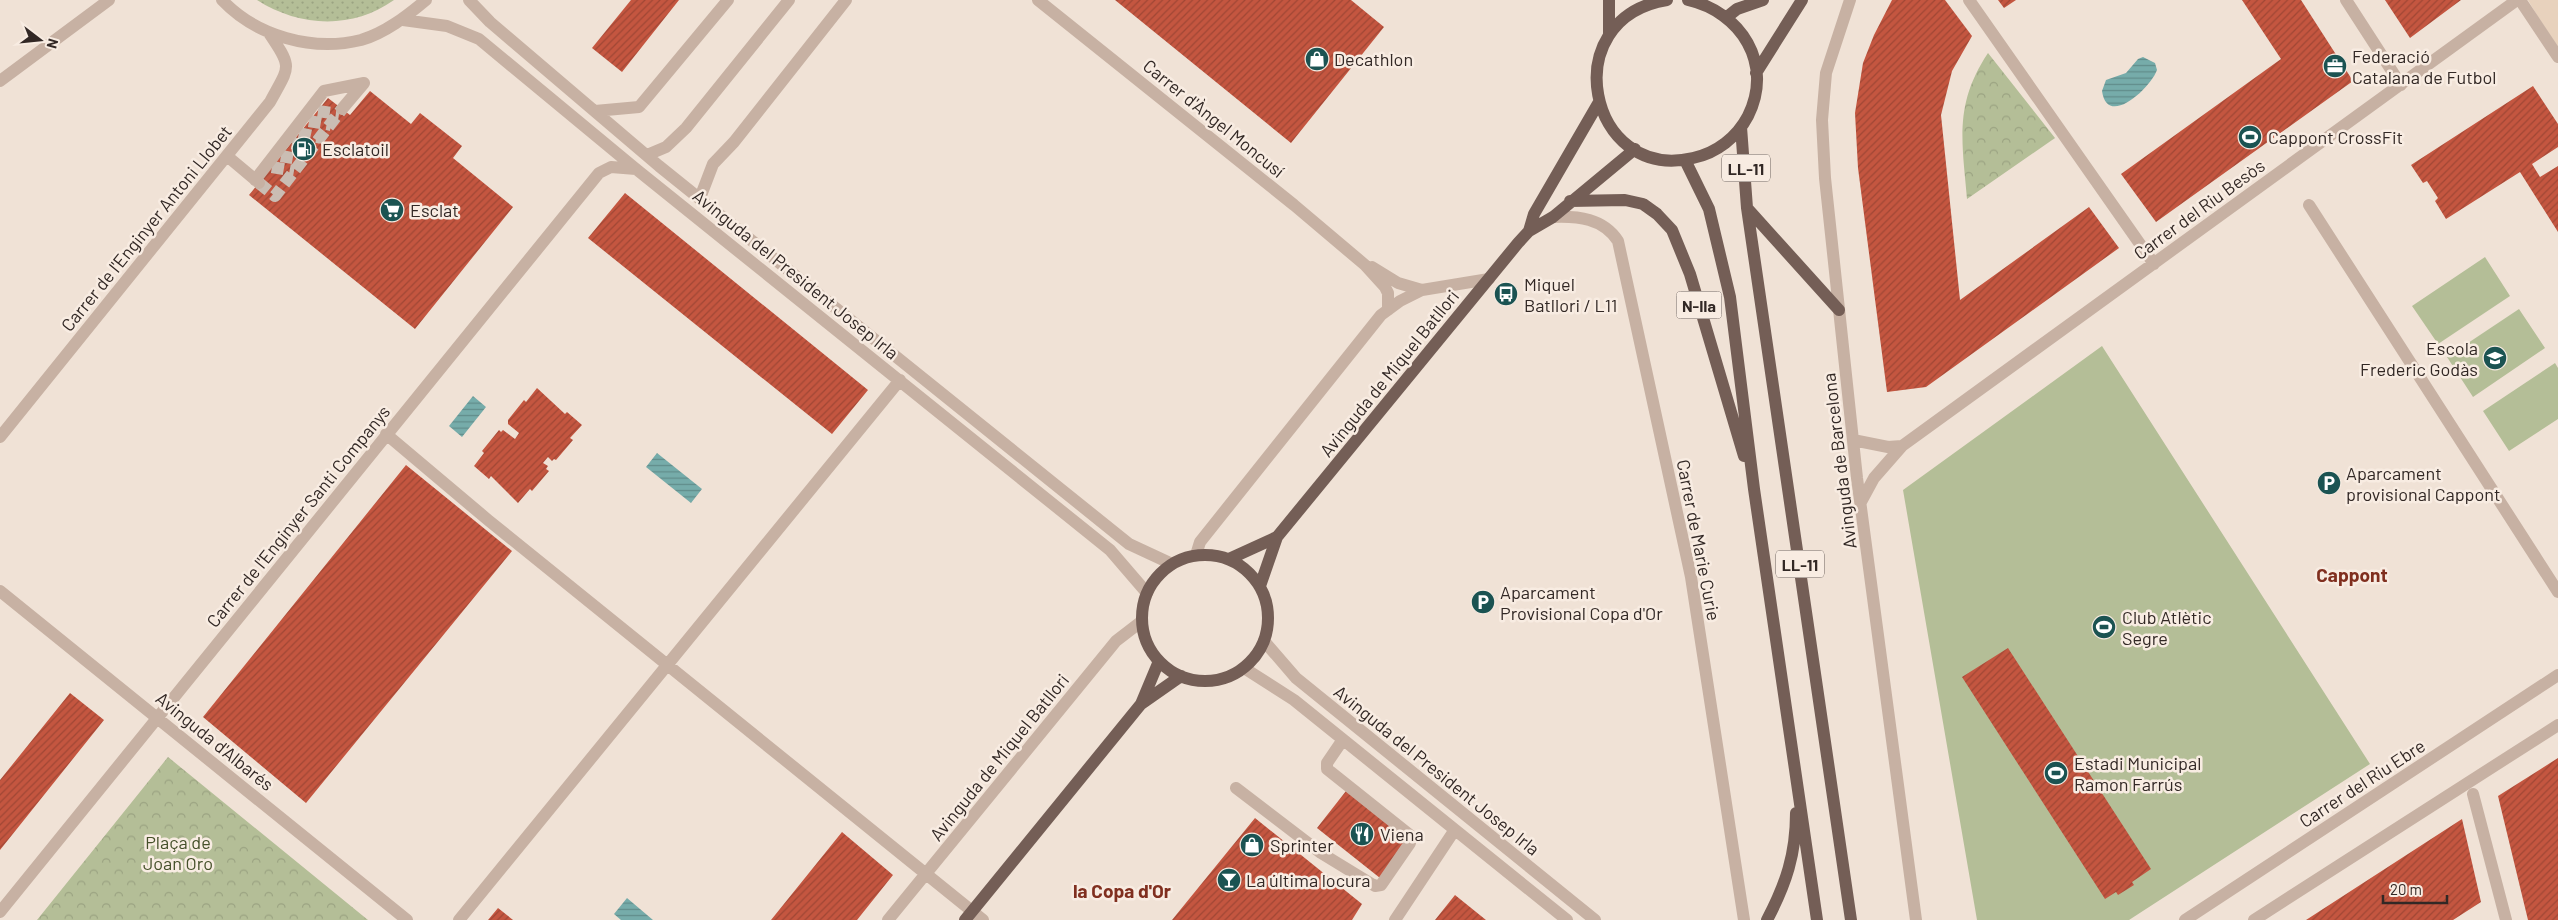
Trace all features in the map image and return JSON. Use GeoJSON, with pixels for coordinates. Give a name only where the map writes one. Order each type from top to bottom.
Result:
{"type":"FeatureCollection","features":[{"type":"Feature","properties":{"kind":"main road","name":"LL-11"},"geometry":{"type":"LineString","coordinates":[[1609,0],[1609,35]]}},
{"type":"Feature","properties":{"kind":"main road","name":"LL-11"},"geometry":{"type":"LineString","coordinates":[[1667,0],[1654,2],[1636,10],[1621,21],[1609,35],[1601,51],[1596,68],[1598,102],[1619,137],[1635,150],[1659,159],[1685,160],[1717,150],[1741,127],[1754,102],[1756,73],[1747,42],[1726,17],[1713,8],[1688,0]]}},
{"type":"Feature","properties":{"kind":"main road"},"geometry":{"type":"LineString","coordinates":[[1726,17],[1737,9],[1763,0]]}},
{"type":"Feature","properties":{"kind":"main road"},"geometry":{"type":"LineString","coordinates":[[1756,73],[1802,0]]}},
{"type":"Feature","properties":{"kind":"main road","name":"Avinguda de Miquel Batllori"},"geometry":{"type":"LineString","coordinates":[[1529,231],[1534,214],[1598,102]]}},
{"type":"Feature","properties":{"kind":"main road","name":"LL-11"},"geometry":{"type":"LineString","coordinates":[[1741,127],[1747,208],[1851,920]]}},
{"type":"Feature","properties":{"kind":"main road","name":"Avinguda de Miquel Batllori"},"geometry":{"type":"LineString","coordinates":[[1260,586],[1276,537],[1529,231],[1553,217],[1570,201],[1635,150]]}},
{"type":"Feature","properties":{"kind":"main road","name":"LL-11"},"geometry":{"type":"LineString","coordinates":[[1685,160],[1709,209],[1729,294],[1754,489],[1796,765],[1817,920]]}},
{"type":"Feature","properties":{"kind":"main road","name":"N-IIa"},"geometry":{"type":"LineString","coordinates":[[1570,201],[1625,200],[1643,204],[1658,214],[1672,230],[1690,274],[1754,489]]}},
{"type":"Feature","properties":{"kind":"main road"},"geometry":{"type":"LineString","coordinates":[[1747,208],[1839,310]]}},
{"type":"Feature","properties":{"kind":"main road","name":"Avinguda de Miquel Batllori"},"geometry":{"type":"LineString","coordinates":[[1229,559],[1276,537]]}},
{"type":"Feature","properties":{"kind":"main road"},"geometry":{"type":"LineString","coordinates":[[1213,554],[1242,565],[1260,586],[1268,613],[1264,641],[1256,656],[1244,668],[1228,677],[1209,681],[1181,676],[1172,672],[1159,661],[1145,639],[1142,621],[1147,593],[1161,572],[1172,564],[1196,555],[1213,554]]}},
{"type":"Feature","properties":{"kind":"main road"},"geometry":{"type":"LineString","coordinates":[[1141,704],[1159,661]]}},
{"type":"Feature","properties":{"kind":"main road"},"geometry":{"type":"LineString","coordinates":[[969,916],[1141,704],[1181,676]]}},
{"type":"Feature","properties":{"kind":"main road"},"geometry":{"type":"LineString","coordinates":[[1768,920],[1790,868],[1796,846],[1796,765]]}},
{"type":"Feature","properties":{"kind":"street"},"geometry":{"type":"LineString","coordinates":[[222,0],[235,12],[269,33],[314,44],[361,40],[404,20],[426,0]]}},
{"type":"Feature","properties":{"kind":"street","name":"Avinguda del President Josep Irla"},"geometry":{"type":"LineString","coordinates":[[469,0],[490,22],[647,155],[1129,544],[1172,564]]}},
{"type":"Feature","properties":{"kind":"street"},"geometry":{"type":"LineString","coordinates":[[595,112],[639,107],[728,0]]}},
{"type":"Feature","properties":{"kind":"street"},"geometry":{"type":"LineString","coordinates":[[647,155],[666,147],[686,128],[789,0]]}},
{"type":"Feature","properties":{"kind":"street"},"geometry":{"type":"LineString","coordinates":[[700,198],[713,164],[734,142],[846,0]]}},
{"type":"Feature","properties":{"kind":"street","name":"Carrer d'Àngel Moncusí"},"geometry":{"type":"LineString","coordinates":[[1038,0],[1294,204],[1365,265],[1385,287],[1388,293],[1388,310]]}},
{"type":"Feature","properties":{"kind":"street","name":"Avinguda de Barcelona"},"geometry":{"type":"LineString","coordinates":[[1850,0],[1826,73],[1822,96],[1825,178],[1853,440],[1916,920]]}},
{"type":"Feature","properties":{"kind":"street"},"geometry":{"type":"LineString","coordinates":[[1969,0],[2154,264]]}},
{"type":"Feature","properties":{"kind":"street"},"geometry":{"type":"LineString","coordinates":[[2346,0],[2401,85]]}},
{"type":"Feature","properties":{"kind":"street"},"geometry":{"type":"LineString","coordinates":[[2518,0],[2558,57]]}},
{"type":"Feature","properties":{"kind":"street","name":"Carrer del Riu Besòs"},"geometry":{"type":"LineString","coordinates":[[1861,502],[1874,478],[1902,446],[2518,0]]}},
{"type":"Feature","properties":{"kind":"street"},"geometry":{"type":"LineString","coordinates":[[0,81],[110,1]]}},
{"type":"Feature","properties":{"kind":"street","name":"Avinguda del President Josep Irla"},"geometry":{"type":"LineString","coordinates":[[404,20],[447,26],[479,39],[636,169],[1110,550],[1147,593]]}},
{"type":"Feature","properties":{"kind":"street","name":"Carrer de l'Enginyer Antoni Llobet"},"geometry":{"type":"LineString","coordinates":[[0,437],[270,102],[286,74],[286,59],[269,33]]}},
{"type":"Feature","properties":{"kind":"street"},"geometry":{"type":"LineString","coordinates":[[227,156],[257,181],[310,115],[324,91],[364,82],[342,109]]}},
{"type":"Feature","properties":{"kind":"street","name":"Carrer de l'Enginyer Santi Companys"},"geometry":{"type":"LineString","coordinates":[[0,912],[386,434],[476,328],[599,173],[610,167],[636,169]]}},
{"type":"Feature","properties":{"kind":"street"},"geometry":{"type":"LineString","coordinates":[[2309,205],[2558,592]]}},
{"type":"Feature","properties":{"kind":"street","name":"Carrer de Marie Curie"},"geometry":{"type":"LineString","coordinates":[[1553,217],[1583,217],[1606,229],[1618,241],[1691,577],[1744,920]]}},
{"type":"Feature","properties":{"kind":"street","name":"Carrer d'Àngel Moncusí"},"geometry":{"type":"LineString","coordinates":[[1365,265],[1380,270],[1398,284],[1422,290]]}},
{"type":"Feature","properties":{"kind":"street"},"geometry":{"type":"LineString","coordinates":[[1422,290],[1489,279]]}},
{"type":"Feature","properties":{"kind":"street","name":"Avinguda de Miquel Batllori"},"geometry":{"type":"LineString","coordinates":[[1196,555],[1200,542],[1381,315],[1422,290]]}},
{"type":"Feature","properties":{"kind":"street"},"geometry":{"type":"LineString","coordinates":[[459,920],[900,380]]}},
{"type":"Feature","properties":{"kind":"street"},"geometry":{"type":"LineString","coordinates":[[386,434],[926,874],[969,916],[983,920]]}},
{"type":"Feature","properties":{"kind":"street"},"geometry":{"type":"LineString","coordinates":[[1853,440],[1888,447],[1902,446]]}},
{"type":"Feature","properties":{"kind":"street","name":"Avinguda d'Albarés"},"geometry":{"type":"LineString","coordinates":[[0,591],[407,920]]}},
{"type":"Feature","properties":{"kind":"street","name":"Avinguda de Miquel Batllori"},"geometry":{"type":"LineString","coordinates":[[888,920],[1116,641],[1142,621]]}},
{"type":"Feature","properties":{"kind":"street","name":"Avinguda del President Josep Irla"},"geometry":{"type":"LineString","coordinates":[[1264,641],[1296,678],[1594,920]]}},
{"type":"Feature","properties":{"kind":"street","name":"Avinguda del President Josep Irla"},"geometry":{"type":"LineString","coordinates":[[1244,668],[1294,700],[1342,741],[1567,920]]}},
{"type":"Feature","properties":{"kind":"street","name":"Carrer del Riu Ebre"},"geometry":{"type":"LineString","coordinates":[[2185,920],[2558,675]]}},
{"type":"Feature","properties":{"kind":"street"},"geometry":{"type":"LineString","coordinates":[[2254,920],[2558,725]]}},
{"type":"Feature","properties":{"kind":"street"},"geometry":{"type":"LineString","coordinates":[[1236,788],[1321,853],[1375,886],[1382,885],[1410,843],[1411,836],[1327,769],[1327,763],[1342,741]]}},
{"type":"Feature","properties":{"kind":"street"},"geometry":{"type":"LineString","coordinates":[[2473,794],[2506,920]]}},
{"type":"Feature","properties":{"kind":"street"},"geometry":{"type":"LineString","coordinates":[[1395,920],[1454,831]]}},
{"type":"Feature","properties":{"kind":"green space"},"geometry":{"type":"Polygon","coordinates":[[[257,0],[394,0],[378,10],[361,16],[326,21],[290,16],[257,0]]]}},
{"type":"Feature","properties":{"kind":"green space"},"geometry":{"type":"Polygon","coordinates":[[[1988,53],[2055,138],[1967,199],[1962,141],[1965,106],[1977,72],[1988,53]]]}},
{"type":"Feature","properties":{"kind":"green space"},"geometry":{"type":"Polygon","coordinates":[[[2485,257],[2510,296],[2438,344],[2412,306],[2485,257]]]}},
{"type":"Feature","properties":{"kind":"green space"},"geometry":{"type":"Polygon","coordinates":[[[2519,309],[2545,348],[2473,397],[2447,357],[2519,309]]]}},
{"type":"Feature","properties":{"kind":"green space","name":"Club Atlètic Segre"},"geometry":{"type":"Polygon","coordinates":[[[2102,346],[2370,764],[2129,920],[1977,920],[1903,490],[2102,346]]]}},
{"type":"Feature","properties":{"kind":"green space"},"geometry":{"type":"Polygon","coordinates":[[[2555,363],[2558,368],[2558,419],[2509,451],[2483,411],[2555,363]]]}},
{"type":"Feature","properties":{"kind":"green space","name":"Plaça de Joan Oro"},"geometry":{"type":"Polygon","coordinates":[[[168,757],[368,920],[37,920],[168,757]]]}},
{"type":"Feature","properties":{"kind":"shaded area"},"geometry":{"type":"Polygon","coordinates":[[[2528,0],[2558,0],[2558,47],[2538,17],[2528,0]]]}},
{"type":"Feature","properties":{"kind":"water"},"geometry":{"type":"Polygon","coordinates":[[[2143,57],[2155,63],[2157,70],[2153,78],[2129,102],[2120,106],[2112,106],[2106,101],[2102,91],[2106,80],[2126,73],[2138,59],[2143,57]]]}},
{"type":"Feature","properties":{"kind":"water"},"geometry":{"type":"Polygon","coordinates":[[[473,396],[486,407],[462,437],[449,426],[473,396]]]}},
{"type":"Feature","properties":{"kind":"water"},"geometry":{"type":"Polygon","coordinates":[[[657,453],[702,489],[691,503],[646,467],[657,453]]]}},
{"type":"Feature","properties":{"kind":"water"},"geometry":{"type":"Polygon","coordinates":[[[627,898],[653,920],[621,920],[614,914],[627,898]]]}},
{"type":"Feature","properties":{"kind":"building"},"geometry":{"type":"Polygon","coordinates":[[[631,0],[679,0],[622,72],[592,48],[631,0]]]}},
{"type":"Feature","properties":{"kind":"building"},"geometry":{"type":"Polygon","coordinates":[[[1115,0],[1351,0],[1384,27],[1291,143],[1115,0]]]}},
{"type":"Feature","properties":{"kind":"building"},"geometry":{"type":"Polygon","coordinates":[[[1892,0],[1945,0],[1972,36],[1952,71],[1941,115],[1960,300],[2089,207],[2119,248],[1926,387],[1887,392],[1858,168],[1855,113],[1863,63],[1874,35],[1892,0]]]}},
{"type":"Feature","properties":{"kind":"building"},"geometry":{"type":"Polygon","coordinates":[[[1998,0],[2016,0],[2004,8],[1998,0]]]}},
{"type":"Feature","properties":{"kind":"building"},"geometry":{"type":"Polygon","coordinates":[[[2242,0],[2301,0],[2353,81],[2156,222],[2121,174],[2281,59],[2242,0]]]}},
{"type":"Feature","properties":{"kind":"building"},"geometry":{"type":"Polygon","coordinates":[[[2385,0],[2461,0],[2410,38],[2385,0]]]}},
{"type":"Feature","properties":{"kind":"building"},"geometry":{"type":"Polygon","coordinates":[[[2533,86],[2558,124],[2558,147],[2532,164],[2540,177],[2558,166],[2558,232],[2520,172],[2446,219],[2435,201],[2438,198],[2427,181],[2423,183],[2411,165],[2533,86]]]}},
{"type":"Feature","properties":{"kind":"building","name":"Esclat"},"geometry":{"type":"Polygon","coordinates":[[[370,91],[411,124],[420,113],[462,146],[453,158],[513,207],[415,329],[249,195],[328,98],[350,115],[370,91]]]}},
{"type":"Feature","properties":{"kind":"building"},"geometry":{"type":"Polygon","coordinates":[[[625,193],[868,390],[832,434],[588,238],[625,193]]]}},
{"type":"Feature","properties":{"kind":"building"},"geometry":{"type":"Polygon","coordinates":[[[537,388],[565,414],[567,412],[582,425],[570,438],[573,440],[556,460],[552,461],[548,457],[543,463],[548,466],[546,469],[549,471],[532,491],[530,489],[518,503],[491,476],[489,479],[474,466],[484,453],[482,451],[499,430],[501,432],[503,430],[515,439],[519,433],[508,424],[508,420],[524,400],[526,402],[537,388]]]}},
{"type":"Feature","properties":{"kind":"building"},"geometry":{"type":"Polygon","coordinates":[[[406,465],[512,551],[306,803],[203,717],[406,465]]]}},
{"type":"Feature","properties":{"kind":"building","name":"Estadi Municipal Ramon Farrús"},"geometry":{"type":"Polygon","coordinates":[[[2008,648],[2151,869],[2132,882],[2134,885],[2118,895],[2116,892],[2105,899],[1962,677],[2008,648]]]}},
{"type":"Feature","properties":{"kind":"building"},"geometry":{"type":"Polygon","coordinates":[[[70,693],[104,720],[0,850],[0,780],[70,693]]]}},
{"type":"Feature","properties":{"kind":"building"},"geometry":{"type":"Polygon","coordinates":[[[2558,758],[2558,920],[2528,920],[2498,796],[2558,758]]]}},
{"type":"Feature","properties":{"kind":"building","name":"Viena"},"geometry":{"type":"Polygon","coordinates":[[[1346,791],[1406,839],[1380,878],[1317,828],[1346,791]]]}},
{"type":"Feature","properties":{"kind":"building"},"geometry":{"type":"Polygon","coordinates":[[[1255,818],[1362,904],[1352,920],[1172,920],[1255,818]]]}},
{"type":"Feature","properties":{"kind":"building"},"geometry":{"type":"Polygon","coordinates":[[[2462,819],[2481,902],[2453,920],[2306,920],[2462,819]]]}},
{"type":"Feature","properties":{"kind":"building"},"geometry":{"type":"Polygon","coordinates":[[[842,832],[893,875],[857,920],[771,920],[842,832]]]}},
{"type":"Feature","properties":{"kind":"building"},"geometry":{"type":"Polygon","coordinates":[[[1455,895],[1486,920],[1435,920],[1455,895]]]}},
{"type":"Feature","properties":{"kind":"building"},"geometry":{"type":"Polygon","coordinates":[[[498,908],[513,920],[488,920],[498,908]]]}},
{"type":"Feature","properties":{"kind":"tunnel"},"geometry":{"type":"LineString","coordinates":[[259,183],[275,196],[342,109]]}},
{"type":"Feature","properties":{"kind":"tunnel"},"geometry":{"type":"LineString","coordinates":[[318,111],[339,114]]}},
{"type":"Feature","properties":{"kind":"tunnel"},"geometry":{"type":"LineString","coordinates":[[309,121],[331,125]]}},
{"type":"Feature","properties":{"kind":"tunnel"},"geometry":{"type":"LineString","coordinates":[[299,133],[321,138]]}},
{"type":"Feature","properties":{"kind":"tunnel"},"geometry":{"type":"LineString","coordinates":[[292,143],[313,147]]}},
{"type":"Feature","properties":{"kind":"tunnel"},"geometry":{"type":"LineString","coordinates":[[281,156],[303,160]]}},
{"type":"Feature","properties":{"kind":"tunnel"},"geometry":{"type":"LineString","coordinates":[[272,167],[294,171]]}},
{"type":"Feature","properties":{"kind":"place","name":"Decathlon"},"geometry":{"type":"Point","coordinates":[1317,59]}},
{"type":"Feature","properties":{"kind":"place","name":"Federació Catalana de Futbol"},"geometry":{"type":"Point","coordinates":[2335,66]}},
{"type":"Feature","properties":{"kind":"place","name":"Cappont CrossFit"},"geometry":{"type":"Point","coordinates":[2250,137]}},
{"type":"Feature","properties":{"kind":"place","name":"Esclatoil"},"geometry":{"type":"Point","coordinates":[304,149]}},
{"type":"Feature","properties":{"kind":"place","name":"Esclat"},"geometry":{"type":"Point","coordinates":[392,210]}},
{"type":"Feature","properties":{"kind":"place","name":"Miquel Batllori / L11"},"geometry":{"type":"Point","coordinates":[1506,294]}},
{"type":"Feature","properties":{"kind":"place","name":"Escola Frederic Godàs"},"geometry":{"type":"Point","coordinates":[2495,358]}},
{"type":"Feature","properties":{"kind":"place","name":"Aparcament provisional Cappont"},"geometry":{"type":"Point","coordinates":[2329,483]}},
{"type":"Feature","properties":{"kind":"place","name":"Aparcament Provisional Copa d'Or"},"geometry":{"type":"Point","coordinates":[1483,602]}},
{"type":"Feature","properties":{"kind":"place","name":"Club Atlètic Segre"},"geometry":{"type":"Point","coordinates":[2104,627]}},
{"type":"Feature","properties":{"kind":"place","name":"Estadi Municipal Ramon Farrús"},"geometry":{"type":"Point","coordinates":[2056,773]}},
{"type":"Feature","properties":{"kind":"place","name":"Viena"},"geometry":{"type":"Point","coordinates":[1362,834]}},
{"type":"Feature","properties":{"kind":"place","name":"Sprinter"},"geometry":{"type":"Point","coordinates":[1252,845]}},
{"type":"Feature","properties":{"kind":"place","name":"La última locura"},"geometry":{"type":"Point","coordinates":[1229,880]}},
{"type":"Feature","properties":{"kind":"district","name":"Cappont"},"geometry":{"type":"Point","coordinates":[2352,574]}},
{"type":"Feature","properties":{"kind":"district","name":"la Copa d'Or"},"geometry":{"type":"Point","coordinates":[1122,890]}}]}
